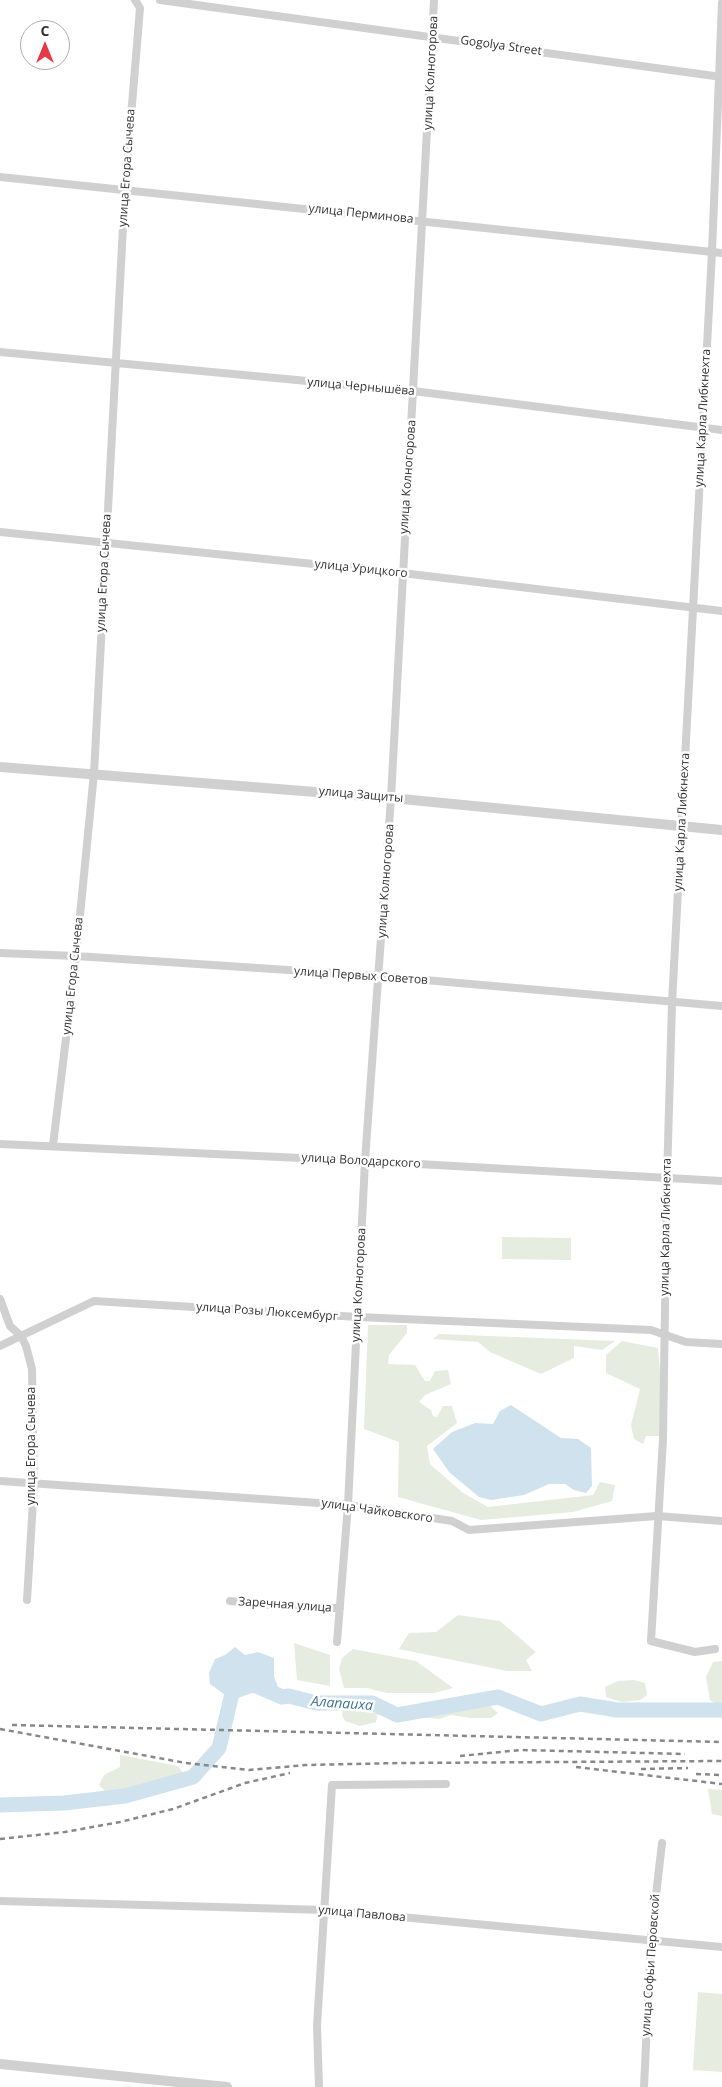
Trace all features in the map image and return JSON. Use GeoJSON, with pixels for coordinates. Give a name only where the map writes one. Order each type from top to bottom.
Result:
{"type":"FeatureCollection","features":[{"type":"Feature","properties":{"kind":"street","name":"улица Егора Сычева"},"geometry":{"type":"LineString","coordinates":[[53,1146],[76,956],[94,774],[125,189],[140,8],[135,0]]}},
{"type":"Feature","properties":{"kind":"street","name":"Gogolya Street"},"geometry":{"type":"LineString","coordinates":[[160,0],[433,36],[720,77]]}},
{"type":"Feature","properties":{"kind":"street","name":"улица Колногорова"},"geometry":{"type":"LineString","coordinates":[[337,1642],[348,1505],[365,1161],[392,798],[402,573],[434,0]]}},
{"type":"Feature","properties":{"kind":"street","name":"улица Карла Либкнехта"},"geometry":{"type":"LineString","coordinates":[[715,1649],[695,1652],[651,1641],[663,1440],[666,1179],[672,1003],[712,252],[722,3]]}},
{"type":"Feature","properties":{"kind":"street","name":"улица Перминова"},"geometry":{"type":"LineString","coordinates":[[0,177],[423,220],[722,253]]}},
{"type":"Feature","properties":{"kind":"street","name":"улица Чернышёва"},"geometry":{"type":"LineString","coordinates":[[0,352],[413,391],[722,430]]}},
{"type":"Feature","properties":{"kind":"street","name":"улица Урицкого"},"geometry":{"type":"LineString","coordinates":[[0,532],[402,573],[722,611]]}},
{"type":"Feature","properties":{"kind":"street","name":"улица Защиты"},"geometry":{"type":"LineString","coordinates":[[0,767],[392,798],[722,830]]}},
{"type":"Feature","properties":{"kind":"street","name":"улица Первых Советов"},"geometry":{"type":"LineString","coordinates":[[0,952],[379,976],[722,1006]]}},
{"type":"Feature","properties":{"kind":"street","name":"улица Володарского"},"geometry":{"type":"LineString","coordinates":[[0,1144],[365,1161],[722,1181]]}},
{"type":"Feature","properties":{"kind":"street","name":"улица Егора Сычева"},"geometry":{"type":"LineString","coordinates":[[0,1300],[10,1326],[21,1336],[26,1346],[32,1369],[34,1484],[27,1600]]}},
{"type":"Feature","properties":{"kind":"street","name":"улица Розы Люксембург"},"geometry":{"type":"LineString","coordinates":[[0,1346],[94,1301],[358,1317],[651,1330],[686,1342],[722,1344]]}},
{"type":"Feature","properties":{"kind":"street","name":"улица Чайковского"},"geometry":{"type":"LineString","coordinates":[[0,1481],[348,1505],[452,1521],[470,1530],[657,1516],[722,1521]]}},
{"type":"Feature","properties":{"kind":"street","name":"Заречная улица"},"geometry":{"type":"LineString","coordinates":[[230,1601],[303,1608],[340,1608]]}},
{"type":"Feature","properties":{"kind":"street"},"geometry":{"type":"LineString","coordinates":[[319,2087],[318,2026],[332,1785],[446,1784]]}},
{"type":"Feature","properties":{"kind":"street","name":"улица Софьи Перовской"},"geometry":{"type":"LineString","coordinates":[[644,2087],[651,1939],[662,1843]]}},
{"type":"Feature","properties":{"kind":"street","name":"улица Павлова"},"geometry":{"type":"LineString","coordinates":[[0,1901],[326,1910],[722,1947]]}},
{"type":"Feature","properties":{"kind":"street"},"geometry":{"type":"LineString","coordinates":[[0,2064],[227,2087]]}},
{"type":"Feature","properties":{"kind":"shaded area"},"geometry":{"type":"Polygon","coordinates":[[[502,1237],[571,1238],[571,1260],[502,1259],[502,1237]]]}},
{"type":"Feature","properties":{"kind":"shaded area"},"geometry":{"type":"Polygon","coordinates":[[[368,1325],[407,1325],[407,1333],[389,1355],[388,1364],[415,1365],[425,1381],[430,1381],[435,1371],[448,1370],[451,1384],[425,1395],[419,1402],[431,1410],[433,1416],[437,1417],[443,1406],[452,1406],[457,1423],[427,1446],[430,1464],[463,1493],[488,1507],[593,1495],[600,1482],[615,1485],[612,1501],[573,1512],[481,1520],[398,1497],[399,1442],[364,1429],[368,1325]]]}},
{"type":"Feature","properties":{"kind":"shaded area"},"geometry":{"type":"Polygon","coordinates":[[[439,1334],[615,1341],[602,1350],[574,1346],[574,1358],[541,1374],[490,1352],[478,1342],[433,1339],[439,1334]]]}},
{"type":"Feature","properties":{"kind":"shaded area"},"geometry":{"type":"Polygon","coordinates":[[[622,1341],[658,1348],[661,1382],[659,1436],[646,1436],[643,1444],[634,1439],[631,1425],[640,1389],[606,1373],[606,1355],[622,1341]]]}},
{"type":"Feature","properties":{"kind":"shaded area"},"geometry":{"type":"Polygon","coordinates":[[[458,1615],[500,1621],[536,1652],[526,1660],[532,1671],[507,1671],[399,1649],[409,1633],[436,1632],[458,1615]]]}},
{"type":"Feature","properties":{"kind":"shaded area"},"geometry":{"type":"Polygon","coordinates":[[[294,1643],[330,1655],[330,1686],[297,1680],[294,1643]]]}},
{"type":"Feature","properties":{"kind":"shaded area"},"geometry":{"type":"Polygon","coordinates":[[[353,1649],[416,1661],[453,1688],[434,1693],[387,1693],[367,1688],[344,1688],[339,1669],[342,1658],[353,1649]]]}},
{"type":"Feature","properties":{"kind":"shaded area"},"geometry":{"type":"Polygon","coordinates":[[[722,1661],[722,1706],[719,1706],[710,1700],[706,1677],[713,1662],[722,1661]]]}},
{"type":"Feature","properties":{"kind":"shaded area"},"geometry":{"type":"Polygon","coordinates":[[[634,1680],[645,1683],[647,1695],[640,1700],[622,1702],[606,1697],[605,1687],[618,1681],[634,1680]]]}},
{"type":"Feature","properties":{"kind":"shaded area"},"geometry":{"type":"Polygon","coordinates":[[[480,1697],[498,1713],[491,1718],[470,1718],[451,1715],[440,1719],[417,1717],[419,1706],[468,1701],[480,1697]]]}},
{"type":"Feature","properties":{"kind":"shaded area"},"geometry":{"type":"Polygon","coordinates":[[[348,1702],[364,1712],[378,1713],[376,1722],[360,1726],[345,1721],[342,1715],[344,1704],[348,1702]]]}},
{"type":"Feature","properties":{"kind":"shaded area"},"geometry":{"type":"Polygon","coordinates":[[[120,1755],[178,1766],[184,1774],[145,1787],[106,1792],[99,1785],[104,1775],[120,1767],[120,1755]]]}},
{"type":"Feature","properties":{"kind":"shaded area"},"geometry":{"type":"Polygon","coordinates":[[[708,1789],[722,1790],[722,1816],[712,1814],[708,1789]]]}},
{"type":"Feature","properties":{"kind":"shaded area"},"geometry":{"type":"Polygon","coordinates":[[[698,1992],[722,1994],[722,2072],[693,2070],[698,1992]]]}},
{"type":"Feature","properties":{"kind":"water"},"geometry":{"type":"Polygon","coordinates":[[[511,1405],[561,1438],[578,1439],[591,1448],[592,1486],[586,1493],[574,1490],[565,1484],[549,1484],[524,1495],[491,1500],[479,1497],[449,1472],[433,1449],[452,1432],[475,1423],[493,1424],[500,1411],[511,1405]]]}},
{"type":"Feature","properties":{"kind":"water"},"geometry":{"type":"Polygon","coordinates":[[[235,1647],[245,1655],[258,1652],[274,1658],[274,1677],[282,1697],[274,1693],[252,1693],[235,1699],[225,1695],[210,1684],[209,1673],[215,1659],[225,1655],[235,1647]]]}},
{"type":"Feature","properties":{"kind":"waterway","name":"Алапаиха"},"geometry":{"type":"LineString","coordinates":[[0,1805],[64,1803],[125,1796],[193,1777],[219,1748],[236,1677],[282,1697],[289,1696],[316,1703],[372,1703],[397,1715],[498,1697],[541,1714],[580,1704],[617,1710],[722,1710]]}},
{"type":"Feature","properties":{"kind":"railway"},"geometry":{"type":"LineString","coordinates":[[12,1725],[722,1742]]}},
{"type":"Feature","properties":{"kind":"railway"},"geometry":{"type":"LineString","coordinates":[[0,1729],[186,1763],[249,1770],[306,1765],[400,1763],[722,1761]]}},
{"type":"Feature","properties":{"kind":"railway"},"geometry":{"type":"LineString","coordinates":[[460,1756],[521,1750],[685,1754]]}},
{"type":"Feature","properties":{"kind":"railway"},"geometry":{"type":"LineString","coordinates":[[576,1767],[722,1784]]}},
{"type":"Feature","properties":{"kind":"railway"},"geometry":{"type":"LineString","coordinates":[[641,1769],[688,1768]]}},
{"type":"Feature","properties":{"kind":"railway"},"geometry":{"type":"LineString","coordinates":[[0,1839],[65,1832],[120,1822],[173,1809],[245,1783],[290,1773]]}},
{"type":"Feature","properties":{"kind":"railway"},"geometry":{"type":"LineString","coordinates":[[696,1774],[722,1775]]}}]}
